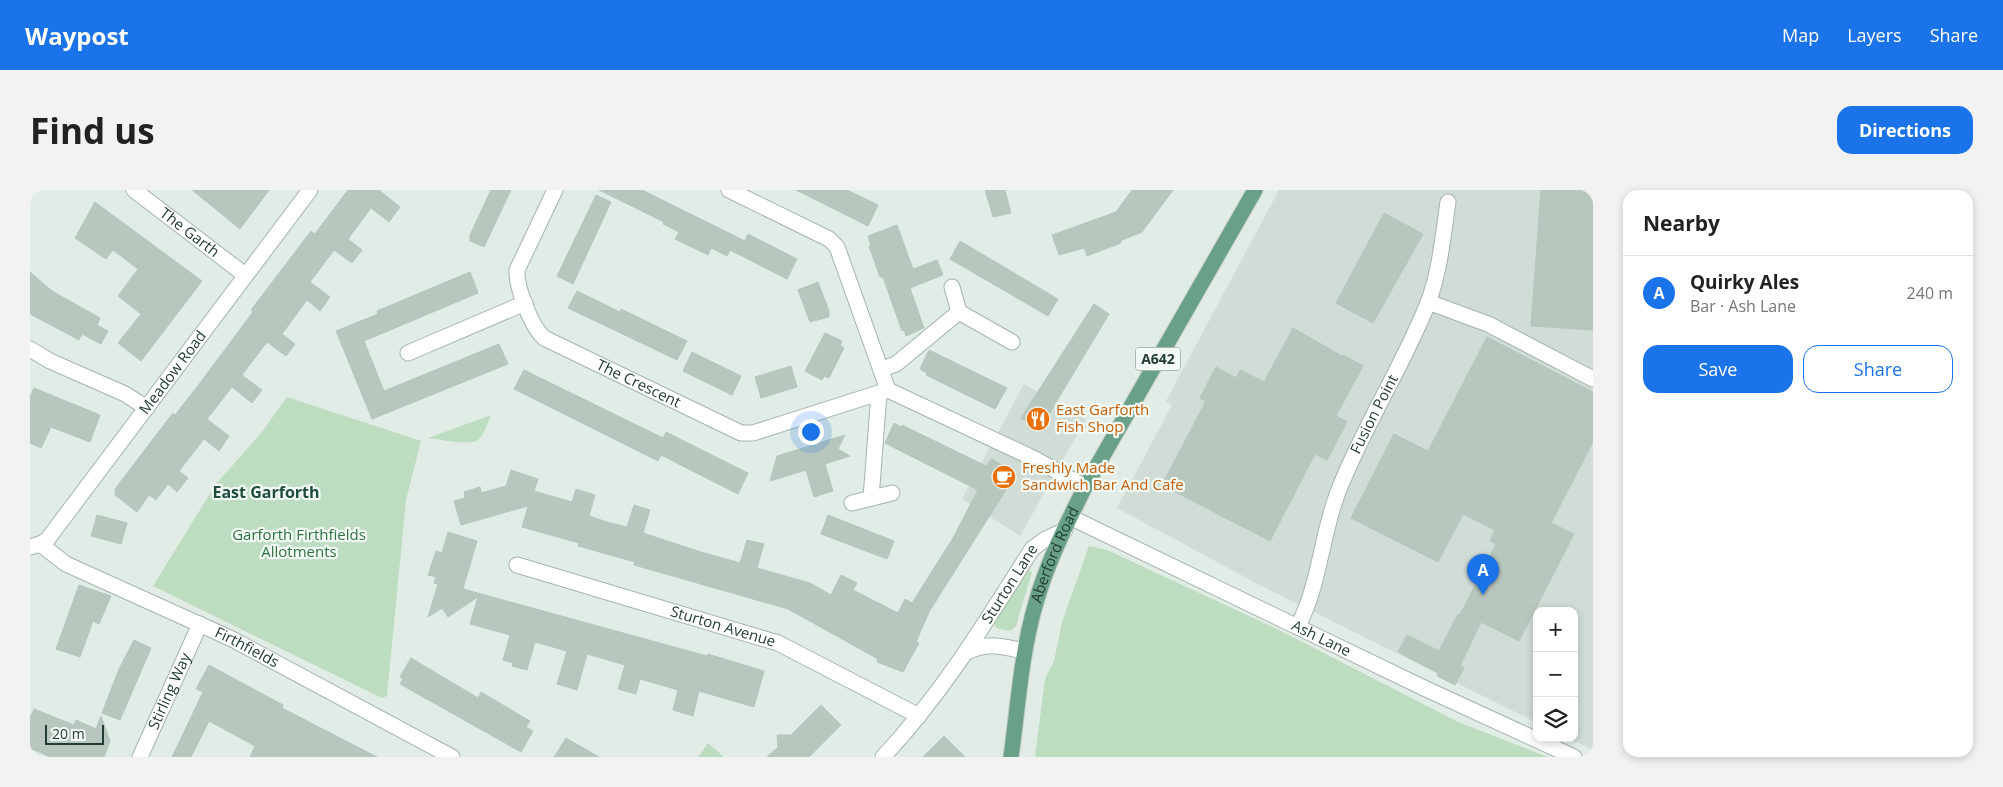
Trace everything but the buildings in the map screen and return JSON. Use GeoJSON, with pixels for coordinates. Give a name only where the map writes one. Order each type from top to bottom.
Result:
{"type":"FeatureCollection","features":[{"type":"Feature","properties":{"kind":"main road","name":"Aberford Road"},"geometry":{"type":"LineString","coordinates":[[1011,757],[1025,651],[1035,605],[1068,523],[1085,486],[1255,190]]}},
{"type":"Feature","properties":{"kind":"street","name":"The Garth"},"geometry":{"type":"LineString","coordinates":[[134,190],[245,275]]}},
{"type":"Feature","properties":{"kind":"street","name":"Meadow Road"},"geometry":{"type":"LineString","coordinates":[[35,546],[47,540],[310,190]]}},
{"type":"Feature","properties":{"kind":"street","name":"The Crescent"},"geometry":{"type":"LineString","coordinates":[[555,190],[517,270],[518,283],[525,303],[534,325],[544,338],[741,434],[753,433],[884,391]]}},
{"type":"Feature","properties":{"kind":"street"},"geometry":{"type":"LineString","coordinates":[[729,190],[829,240],[837,247],[882,369],[884,391],[871,498]]}},
{"type":"Feature","properties":{"kind":"street","name":"Fusion Point"},"geometry":{"type":"LineString","coordinates":[[1298,626],[1312,594],[1327,525],[1348,466],[1428,302],[1439,264],[1448,202]]}},
{"type":"Feature","properties":{"kind":"street"},"geometry":{"type":"LineString","coordinates":[[952,287],[958,312],[1012,342]]}},
{"type":"Feature","properties":{"kind":"street"},"geometry":{"type":"LineString","coordinates":[[1428,302],[1488,324],[1593,379]]}},
{"type":"Feature","properties":{"kind":"street"},"geometry":{"type":"LineString","coordinates":[[408,354],[525,303]]}},
{"type":"Feature","properties":{"kind":"street"},"geometry":{"type":"LineString","coordinates":[[882,369],[896,364],[958,312]]}},
{"type":"Feature","properties":{"kind":"street"},"geometry":{"type":"LineString","coordinates":[[30,349],[50,361],[125,394],[147,408]]}},
{"type":"Feature","properties":{"kind":"street"},"geometry":{"type":"LineString","coordinates":[[884,391],[1035,459],[1085,486]]}},
{"type":"Feature","properties":{"kind":"street"},"geometry":{"type":"LineString","coordinates":[[852,503],[892,493]]}},
{"type":"Feature","properties":{"kind":"street","name":"Ash Lane"},"geometry":{"type":"LineString","coordinates":[[1068,523],[1298,626],[1424,688],[1574,757]]}},
{"type":"Feature","properties":{"kind":"street","name":"Sturton Lane"},"geometry":{"type":"LineString","coordinates":[[883,757],[919,716],[967,652],[1032,549],[1068,523]]}},
{"type":"Feature","properties":{"kind":"street","name":"Firthfields"},"geometry":{"type":"LineString","coordinates":[[35,546],[66,564],[117,585],[270,658],[452,757]]}},
{"type":"Feature","properties":{"kind":"street","name":"Sturton Avenue"},"geometry":{"type":"LineString","coordinates":[[516,565],[778,642],[919,716]]}},
{"type":"Feature","properties":{"kind":"street","name":"Stirling Way"},"geometry":{"type":"LineString","coordinates":[[140,757],[200,624]]}},
{"type":"Feature","properties":{"kind":"street","name":"Sturton Lane"},"geometry":{"type":"LineString","coordinates":[[967,652],[980,645],[994,645],[1025,651]]}},
{"type":"Feature","properties":{"kind":"shaded area"},"geometry":{"type":"Polygon","coordinates":[[[1279,190],[1593,190],[1593,750],[1576,742],[1578,742],[1578,607],[1533,607],[1533,721],[1254,582],[1117,508],[1172,405],[1166,401],[1279,190]]]}},
{"type":"Feature","properties":{"kind":"shaded area"},"geometry":{"type":"Polygon","coordinates":[[[1024,384],[1086,419],[1020,536],[962,499],[1024,384]]]}},
{"type":"Feature","properties":{"kind":"green space","name":"Garforth Firthfields Allotments"},"geometry":{"type":"Polygon","coordinates":[[[287,397],[421,441],[406,500],[387,696],[382,698],[153,586],[216,484],[262,432],[287,397]]]}},
{"type":"Feature","properties":{"kind":"green space"},"geometry":{"type":"Polygon","coordinates":[[[491,415],[483,434],[475,441],[462,442],[428,438],[491,415]]]}},
{"type":"Feature","properties":{"kind":"green space"},"geometry":{"type":"Polygon","coordinates":[[[1089,546],[1107,550],[1281,631],[1458,722],[1548,757],[1035,757],[1045,679],[1054,661],[1062,622],[1089,546]]]}},
{"type":"Feature","properties":{"kind":"green space"},"geometry":{"type":"Polygon","coordinates":[[[1029,570],[1032,572],[1016,626],[1010,631],[996,628],[994,623],[1029,570]]]}},
{"type":"Feature","properties":{"kind":"green space"},"geometry":{"type":"Polygon","coordinates":[[[708,743],[724,757],[698,757],[708,743]]]}},
{"type":"Feature","properties":{"kind":"place","name":"East Garforth Fish Shop"},"geometry":{"type":"Point","coordinates":[1038,419]}},
{"type":"Feature","properties":{"kind":"place","name":"Freshly Made Sandwich Bar And Cafe"},"geometry":{"type":"Point","coordinates":[1004,477]}},
{"type":"Feature","properties":{"kind":"place","name":"Quirky Ales"},"geometry":{"type":"Point","coordinates":[1483,595]}},
{"type":"Feature","properties":{"kind":"district","name":"East Garforth"},"geometry":{"type":"Point","coordinates":[266,492]}}]}
